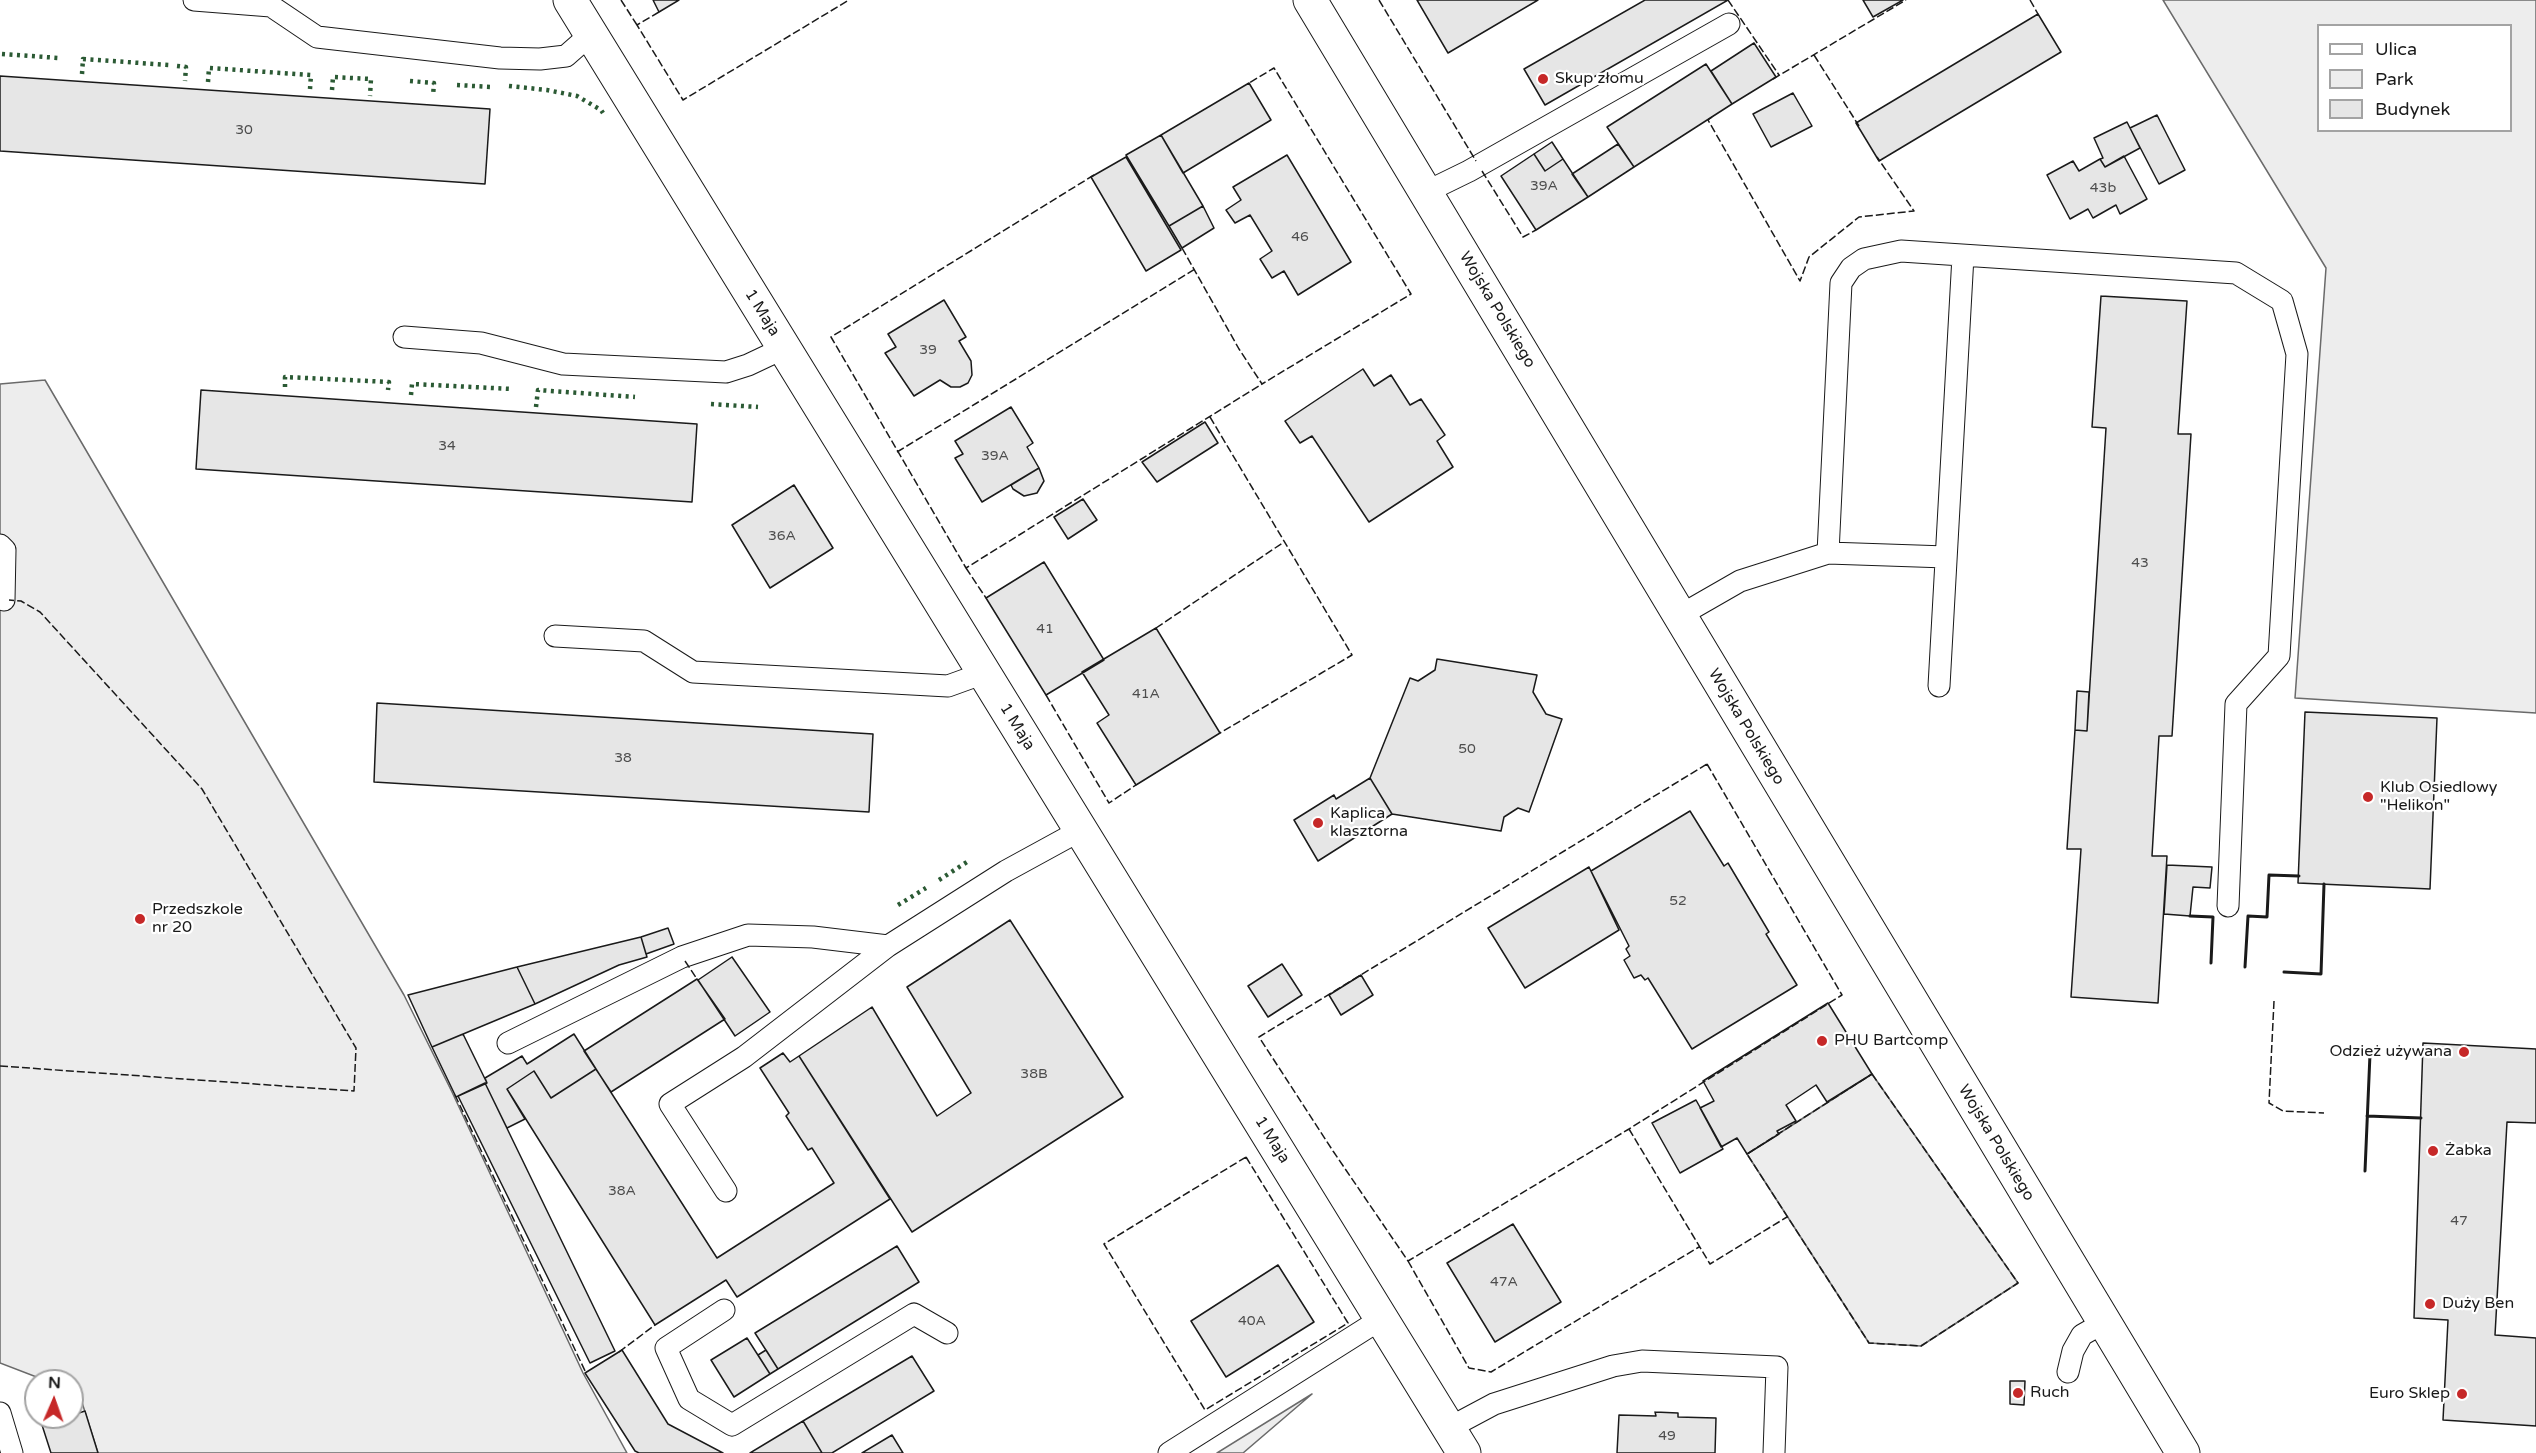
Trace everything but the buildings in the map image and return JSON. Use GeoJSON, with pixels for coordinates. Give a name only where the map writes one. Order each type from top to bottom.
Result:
{"type":"FeatureCollection","features":[{"type":"Feature","properties":{"kind":"street","name":"1 Maja"},"geometry":{"type":"LineString","coordinates":[[570,0],[1456,1441]]}},
{"type":"Feature","properties":{"kind":"street","name":"Wojska Polskiego"},"geometry":{"type":"LineString","coordinates":[[1310,0],[2183,1453]]}},
{"type":"Feature","properties":{"kind":"lane"},"geometry":{"type":"LineString","coordinates":[[194,0],[271,6],[317,37],[500,58],[566,57],[591,34]]}},
{"type":"Feature","properties":{"kind":"lane"},"geometry":{"type":"LineString","coordinates":[[1426,192],[1469,171],[1729,24]]}},
{"type":"Feature","properties":{"kind":"lane"},"geometry":{"type":"LineString","coordinates":[[1828,553],[1841,283],[1851,268],[1864,259],[1900,251],[2236,273],[2282,301],[2297,354],[2279,656],[2236,704],[2228,906]]}},
{"type":"Feature","properties":{"kind":"lane"},"geometry":{"type":"LineString","coordinates":[[1939,686],[1963,256]]}},
{"type":"Feature","properties":{"kind":"lane"},"geometry":{"type":"LineString","coordinates":[[404,337],[481,343],[563,364],[726,372],[748,365],[784,348]]}},
{"type":"Feature","properties":{"kind":"lane"},"geometry":{"type":"LineString","coordinates":[[0,545],[5,550],[4,600]]}},
{"type":"Feature","properties":{"kind":"lane"},"geometry":{"type":"LineString","coordinates":[[1679,616],[1740,581],[1828,553],[1946,557]]}},
{"type":"Feature","properties":{"kind":"lane"},"geometry":{"type":"LineString","coordinates":[[555,636],[644,641],[693,672],[948,686],[984,673]]}},
{"type":"Feature","properties":{"kind":"lane"},"geometry":{"type":"LineString","coordinates":[[726,1191],[670,1104],[744,1057],[888,946],[1006,871],[1081,830]]}},
{"type":"Feature","properties":{"kind":"lane"},"geometry":{"type":"LineString","coordinates":[[508,1043],[682,957],[748,935],[813,937],[888,946]]}},
{"type":"Feature","properties":{"kind":"lane"},"geometry":{"type":"LineString","coordinates":[[724,1310],[666,1348],[689,1399],[732,1425],[914,1314],[947,1333]]}},
{"type":"Feature","properties":{"kind":"lane"},"geometry":{"type":"LineString","coordinates":[[1169,1453],[1381,1319]]}},
{"type":"Feature","properties":{"kind":"lane"},"geometry":{"type":"LineString","coordinates":[[2068,1372],[2073,1351],[2082,1335],[2103,1323]]}},
{"type":"Feature","properties":{"kind":"lane"},"geometry":{"type":"LineString","coordinates":[[1456,1441],[1494,1404],[1613,1366],[1642,1360],[1777,1367],[1774,1453]]}},
{"type":"Feature","properties":{"kind":"lane"},"geometry":{"type":"LineString","coordinates":[[0,1413],[12,1453]]}},
{"type":"Feature","properties":{"kind":"green space"},"geometry":{"type":"Polygon","coordinates":[[[2163,0],[2536,0],[2536,713],[2295,698],[2326,268],[2163,0]]]}},
{"type":"Feature","properties":{"kind":"green space"},"geometry":{"type":"Polygon","coordinates":[[[45,380],[404,995],[452,1092],[583,1373],[627,1453],[98,1453],[84,1409],[84,1369],[24,1369],[24,1372],[0,1363],[0,384],[45,380]]]}},
{"type":"Feature","properties":{"kind":"green space"},"geometry":{"type":"Polygon","coordinates":[[[1872,1074],[2018,1283],[1921,1346],[1869,1343],[1747,1154],[1872,1074]]]}},
{"type":"Feature","properties":{"kind":"green space"},"geometry":{"type":"Polygon","coordinates":[[[1312,1394],[1243,1453],[1217,1453],[1312,1394]]]}},
{"type":"Feature","properties":{"kind":"hedge"},"geometry":{"type":"LineString","coordinates":[[2,54],[59,58]]}},
{"type":"Feature","properties":{"kind":"hedge"},"geometry":{"type":"LineString","coordinates":[[82,74],[83,59],[169,65]]}},
{"type":"Feature","properties":{"kind":"hedge"},"geometry":{"type":"LineString","coordinates":[[177,66],[186,67],[185,81]]}},
{"type":"Feature","properties":{"kind":"hedge"},"geometry":{"type":"LineString","coordinates":[[208,82],[209,68],[311,75],[310,89]]}},
{"type":"Feature","properties":{"kind":"hedge"},"geometry":{"type":"LineString","coordinates":[[332,90],[333,77],[371,79],[370,96]]}},
{"type":"Feature","properties":{"kind":"hedge"},"geometry":{"type":"LineString","coordinates":[[410,81],[434,83],[433,96]]}},
{"type":"Feature","properties":{"kind":"hedge"},"geometry":{"type":"LineString","coordinates":[[457,85],[491,87]]}},
{"type":"Feature","properties":{"kind":"hedge"},"geometry":{"type":"LineString","coordinates":[[509,86],[577,96],[603,113]]}},
{"type":"Feature","properties":{"kind":"hedge"},"geometry":{"type":"LineString","coordinates":[[285,387],[285,377],[389,382],[388,390]]}},
{"type":"Feature","properties":{"kind":"hedge"},"geometry":{"type":"LineString","coordinates":[[411,395],[412,384],[513,389]]}},
{"type":"Feature","properties":{"kind":"hedge"},"geometry":{"type":"LineString","coordinates":[[536,407],[538,390],[635,397]]}},
{"type":"Feature","properties":{"kind":"hedge"},"geometry":{"type":"LineString","coordinates":[[711,404],[758,407]]}},
{"type":"Feature","properties":{"kind":"hedge"},"geometry":{"type":"LineString","coordinates":[[939,880],[970,860]]}},
{"type":"Feature","properties":{"kind":"hedge"},"geometry":{"type":"LineString","coordinates":[[898,905],[926,888]]}},
{"type":"Feature","properties":{"kind":"fence"},"geometry":{"type":"LineString","coordinates":[[621,0],[637,25]]}},
{"type":"Feature","properties":{"kind":"fence"},"geometry":{"type":"LineString","coordinates":[[659,12],[637,25],[683,100],[849,0]]}},
{"type":"Feature","properties":{"kind":"fence"},"geometry":{"type":"LineString","coordinates":[[1379,0],[1476,161]]}},
{"type":"Feature","properties":{"kind":"fence"},"geometry":{"type":"LineString","coordinates":[[1728,0],[1779,75]]}},
{"type":"Feature","properties":{"kind":"fence"},"geometry":{"type":"LineString","coordinates":[[1773,79],[1906,0]]}},
{"type":"Feature","properties":{"kind":"fence"},"geometry":{"type":"LineString","coordinates":[[2030,0],[2038,14]]}},
{"type":"Feature","properties":{"kind":"fence"},"geometry":{"type":"LineString","coordinates":[[1814,55],[1859,126]]}},
{"type":"Feature","properties":{"kind":"fence"},"geometry":{"type":"LineString","coordinates":[[1182,248],[1239,349],[1262,384],[1411,294],[1274,68],[1249,83]]}},
{"type":"Feature","properties":{"kind":"fence"},"geometry":{"type":"LineString","coordinates":[[1712,117],[1708,120],[1800,281],[1809,257],[1859,217],[1914,211],[1877,157]]}},
{"type":"Feature","properties":{"kind":"fence"},"geometry":{"type":"LineString","coordinates":[[1482,171],[1523,237],[1536,230]]}},
{"type":"Feature","properties":{"kind":"fence"},"geometry":{"type":"LineString","coordinates":[[1094,175],[831,337],[966,568],[1262,384]]}},
{"type":"Feature","properties":{"kind":"fence"},"geometry":{"type":"LineString","coordinates":[[897,452],[1195,269]]}},
{"type":"Feature","properties":{"kind":"fence"},"geometry":{"type":"LineString","coordinates":[[1210,417],[1352,655],[1220,733]]}},
{"type":"Feature","properties":{"kind":"fence"},"geometry":{"type":"LineString","coordinates":[[1156,628],[1284,542]]}},
{"type":"Feature","properties":{"kind":"fence"},"geometry":{"type":"LineString","coordinates":[[966,568],[986,598]]}},
{"type":"Feature","properties":{"kind":"fence"},"geometry":{"type":"LineString","coordinates":[[0,1066],[354,1091],[356,1048],[202,789],[40,612],[21,601],[9,600]]}},
{"type":"Feature","properties":{"kind":"fence"},"geometry":{"type":"LineString","coordinates":[[1046,695],[1109,803],[1136,785]]}},
{"type":"Feature","properties":{"kind":"fence"},"geometry":{"type":"LineString","coordinates":[[1707,764],[1842,995],[1629,1129],[1408,1261],[1259,1037],[1707,764]]}},
{"type":"Feature","properties":{"kind":"fence"},"geometry":{"type":"LineString","coordinates":[[685,961],[697,979]]}},
{"type":"Feature","properties":{"kind":"fence"},"geometry":{"type":"LineString","coordinates":[[2274,1001],[2269,1103],[2283,1111],[2324,1113]]}},
{"type":"Feature","properties":{"kind":"fence"},"geometry":{"type":"LineString","coordinates":[[1872,1074],[2018,1283],[1921,1346],[1869,1343],[1747,1154],[1872,1074]]}},
{"type":"Feature","properties":{"kind":"fence"},"geometry":{"type":"LineString","coordinates":[[455,1095],[586,1373]]}},
{"type":"Feature","properties":{"kind":"fence"},"geometry":{"type":"LineString","coordinates":[[1629,1129],[1710,1264],[1787,1217]]}},
{"type":"Feature","properties":{"kind":"fence"},"geometry":{"type":"LineString","coordinates":[[1246,1157],[1348,1323],[1205,1410],[1104,1244],[1246,1157]]}},
{"type":"Feature","properties":{"kind":"fence"},"geometry":{"type":"LineString","coordinates":[[1408,1261],[1469,1368],[1491,1372],[1699,1247]]}},
{"type":"Feature","properties":{"kind":"fence"},"geometry":{"type":"LineString","coordinates":[[619,1352],[655,1325]]}},
{"type":"Feature","properties":{"kind":"wall"},"geometry":{"type":"LineString","coordinates":[[2245,967],[2248,916],[2267,917],[2269,875],[2299,876]]}},
{"type":"Feature","properties":{"kind":"wall"},"geometry":{"type":"LineString","coordinates":[[2284,972],[2321,974],[2324,884]]}},
{"type":"Feature","properties":{"kind":"wall"},"geometry":{"type":"LineString","coordinates":[[2190,916],[2213,917],[2211,963]]}},
{"type":"Feature","properties":{"kind":"wall"},"geometry":{"type":"LineString","coordinates":[[2365,1171],[2370,1054]]}},
{"type":"Feature","properties":{"kind":"wall"},"geometry":{"type":"LineString","coordinates":[[2367,1116],[2421,1118]]}},
{"type":"Feature","properties":{"kind":"place","name":"Skup złomu"},"geometry":{"type":"Point","coordinates":[1543,79]}},
{"type":"Feature","properties":{"kind":"place","name":"Klub Osiedlowy \"Helikon\""},"geometry":{"type":"Point","coordinates":[2368,797]}},
{"type":"Feature","properties":{"kind":"place","name":"Kaplica klasztorna"},"geometry":{"type":"Point","coordinates":[1318,823]}},
{"type":"Feature","properties":{"kind":"place","name":"Przedszkole nr 20"},"geometry":{"type":"Point","coordinates":[140,919]}},
{"type":"Feature","properties":{"kind":"place","name":"PHU Bartcomp"},"geometry":{"type":"Point","coordinates":[1822,1041]}},
{"type":"Feature","properties":{"kind":"place","name":"Odzież używana"},"geometry":{"type":"Point","coordinates":[2464,1052]}},
{"type":"Feature","properties":{"kind":"place","name":"Żabka"},"geometry":{"type":"Point","coordinates":[2433,1151]}},
{"type":"Feature","properties":{"kind":"place","name":"Duży Ben"},"geometry":{"type":"Point","coordinates":[2430,1304]}},
{"type":"Feature","properties":{"kind":"place","name":"Ruch"},"geometry":{"type":"Point","coordinates":[2018,1393]}},
{"type":"Feature","properties":{"kind":"place","name":"Euro Sklep"},"geometry":{"type":"Point","coordinates":[2462,1394]}}]}
